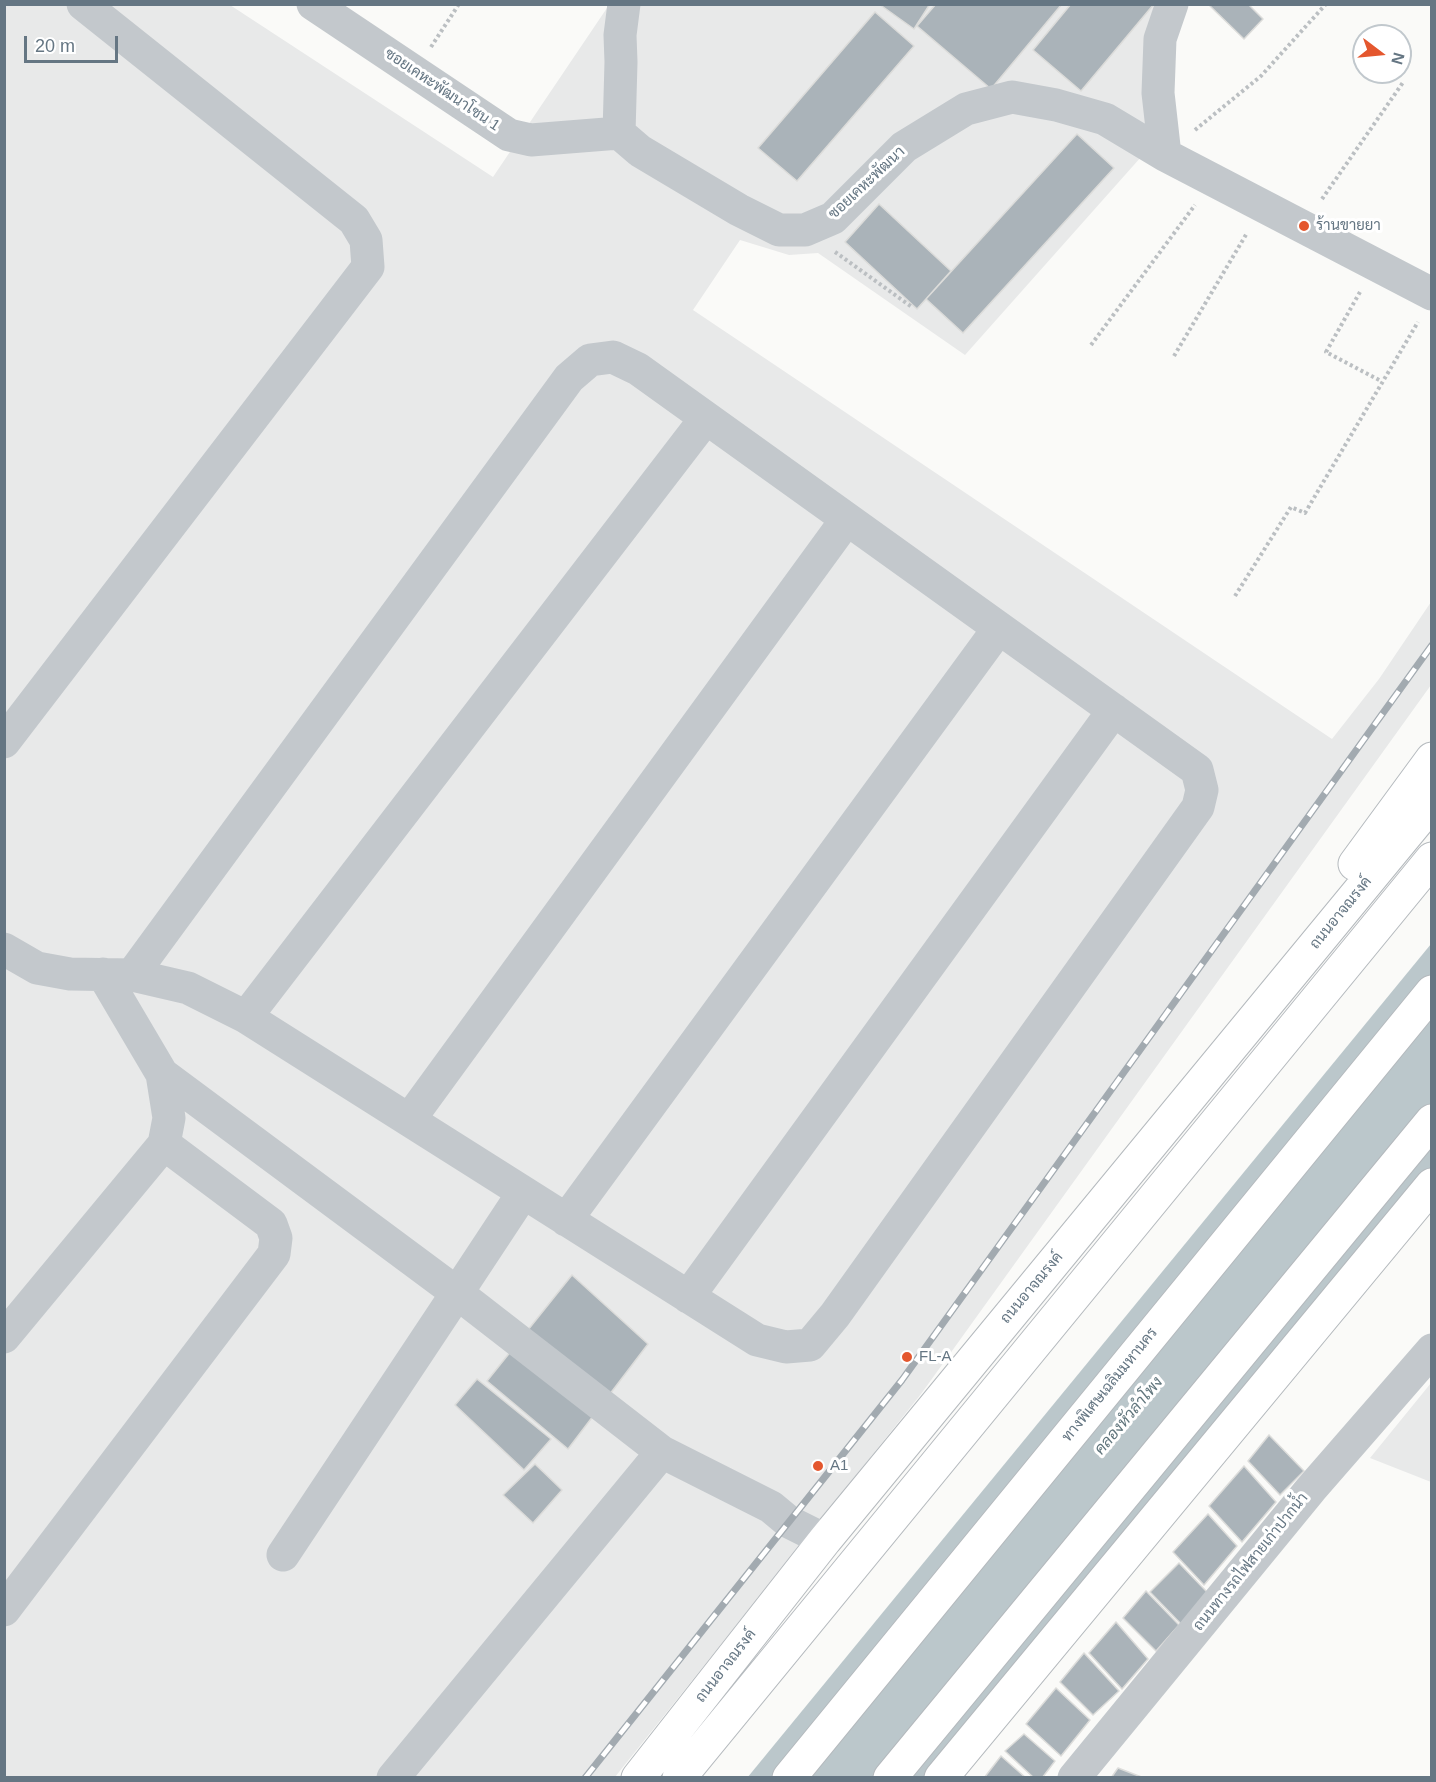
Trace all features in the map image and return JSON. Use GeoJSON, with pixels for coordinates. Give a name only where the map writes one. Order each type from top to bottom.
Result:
{"type":"FeatureCollection","features":[{"type":"Feature","properties":{"kind":"main road"},"geometry":{"type":"LineString","coordinates":[[1247,1029],[1339,886],[1431,759]]}},
{"type":"Feature","properties":{"kind":"main road","name":"ถนนอาจณรงค์"},"geometry":{"type":"LineString","coordinates":[[638,1778],[825,1540],[1431,803]]}},
{"type":"Feature","properties":{"kind":"main road"},"geometry":{"type":"LineString","coordinates":[[679,1778],[1431,859]]}},
{"type":"Feature","properties":{"kind":"main road","name":"ทางพิเศษเฉลิมมหานคร"},"geometry":{"type":"LineString","coordinates":[[789,1778],[1431,992]]}},
{"type":"Feature","properties":{"kind":"main road"},"geometry":{"type":"LineString","coordinates":[[890,1778],[1431,1121]]}},
{"type":"Feature","properties":{"kind":"main road"},"geometry":{"type":"LineString","coordinates":[[940,1778],[1431,1185]]}},
{"type":"Feature","properties":{"kind":"street"},"geometry":{"type":"LineString","coordinates":[[4,742],[368,267],[366,240],[354,220],[83,4]]}},
{"type":"Feature","properties":{"kind":"street","name":"ซอยเคหะพัฒนาโซน 1"},"geometry":{"type":"LineString","coordinates":[[313,4],[508,135],[531,140],[619,133]]}},
{"type":"Feature","properties":{"kind":"street"},"geometry":{"type":"LineString","coordinates":[[619,133],[620,35],[624,4]]}},
{"type":"Feature","properties":{"kind":"street"},"geometry":{"type":"LineString","coordinates":[[1165,155],[1158,82],[1160,39],[1172,4]]}},
{"type":"Feature","properties":{"kind":"street","name":"ซอยเคหะพัฒนา"},"geometry":{"type":"LineString","coordinates":[[619,133],[640,151],[739,210],[779,230],[805,230],[833,218],[904,147],[966,109],[1012,97],[1056,105],[1105,119],[1165,155],[1375,265],[1426,306]]}},
{"type":"Feature","properties":{"kind":"street"},"geometry":{"type":"LineString","coordinates":[[4,949],[37,968],[70,974],[118,975],[188,988],[246,1017],[757,1340],[786,1347],[810,1345],[835,1315],[1198,807],[1202,790],[1197,770],[638,369],[613,357],[590,360],[569,378],[118,975]]}},
{"type":"Feature","properties":{"kind":"street"},"geometry":{"type":"LineString","coordinates":[[246,1017],[706,418]]}},
{"type":"Feature","properties":{"kind":"street"},"geometry":{"type":"LineString","coordinates":[[409,1120],[847,519]]}},
{"type":"Feature","properties":{"kind":"street"},"geometry":{"type":"LineString","coordinates":[[566,1220],[999,628]]}},
{"type":"Feature","properties":{"kind":"street"},"geometry":{"type":"LineString","coordinates":[[688,1297],[1114,710]]}},
{"type":"Feature","properties":{"kind":"street"},"geometry":{"type":"LineString","coordinates":[[4,1337],[164,1144],[169,1118],[162,1074],[118,975]]}},
{"type":"Feature","properties":{"kind":"street"},"geometry":{"type":"LineString","coordinates":[[162,1074],[457,1293],[662,1452],[771,1507],[789,1522],[825,1540]]}},
{"type":"Feature","properties":{"kind":"street"},"geometry":{"type":"LineString","coordinates":[[4,1610],[274,1254],[276,1238],[271,1224],[164,1144]]}},
{"type":"Feature","properties":{"kind":"street"},"geometry":{"type":"LineString","coordinates":[[283,1555],[523,1193]]}},
{"type":"Feature","properties":{"kind":"street","name":"ถนนทางรถไฟสายเก่าปากน้ำ"},"geometry":{"type":"LineString","coordinates":[[1074,1778],[1311,1489],[1431,1350]]}},
{"type":"Feature","properties":{"kind":"street"},"geometry":{"type":"LineString","coordinates":[[393,1778],[662,1452]]}},
{"type":"Feature","properties":{"kind":"path"},"geometry":{"type":"LineString","coordinates":[[415,72],[459,4]]}},
{"type":"Feature","properties":{"kind":"path"},"geometry":{"type":"LineString","coordinates":[[1165,155],[1261,76],[1326,4]]}},
{"type":"Feature","properties":{"kind":"path"},"geometry":{"type":"LineString","coordinates":[[1302,227],[1402,84]]}},
{"type":"Feature","properties":{"kind":"path"},"geometry":{"type":"LineString","coordinates":[[1091,345],[1214,181]]}},
{"type":"Feature","properties":{"kind":"path"},"geometry":{"type":"LineString","coordinates":[[1174,356],[1263,206]]}},
{"type":"Feature","properties":{"kind":"path"},"geometry":{"type":"LineString","coordinates":[[805,230],[912,307]]}},
{"type":"Feature","properties":{"kind":"path"},"geometry":{"type":"LineString","coordinates":[[1375,265],[1326,352],[1382,381]]}},
{"type":"Feature","properties":{"kind":"path"},"geometry":{"type":"LineString","coordinates":[[1235,596],[1291,507],[1305,513],[1426,306]]}},
{"type":"Feature","properties":{"kind":"shaded area"},"geometry":{"type":"Polygon","coordinates":[[[5,5],[230,5],[493,177],[609,5],[1184,5],[1171,46],[1173,121],[965,355],[818,253],[789,255],[740,240],[693,310],[1332,739],[1379,679],[1431,602],[1431,685],[921,1394],[615,1777],[5,1778],[5,5]]]}},
{"type":"Feature","properties":{"kind":"shaded area"},"geometry":{"type":"Polygon","coordinates":[[[1431,1383],[1431,1482],[1370,1458],[1431,1383]]]}},
{"type":"Feature","properties":{"kind":"water","name":"คลองหัวลำโพง"},"geometry":{"type":"Polygon","coordinates":[[[1431,944],[1431,1175],[932,1777],[747,1778],[1431,944]]]}},
{"type":"Feature","properties":{"kind":"building"},"geometry":{"type":"Polygon","coordinates":[[[879,4],[930,4],[914,29],[879,4]]]}},
{"type":"Feature","properties":{"kind":"building"},"geometry":{"type":"Polygon","coordinates":[[[936,4],[1062,4],[991,89],[917,26],[936,4]]]}},
{"type":"Feature","properties":{"kind":"building"},"geometry":{"type":"Polygon","coordinates":[[[1071,4],[1154,4],[1081,91],[1033,50],[1071,4]]]}},
{"type":"Feature","properties":{"kind":"building"},"geometry":{"type":"Polygon","coordinates":[[[1208,4],[1248,4],[1263,19],[1244,39],[1208,4]]]}},
{"type":"Feature","properties":{"kind":"building"},"geometry":{"type":"Polygon","coordinates":[[[875,12],[914,46],[797,181],[758,148],[875,12]]]}},
{"type":"Feature","properties":{"kind":"building"},"geometry":{"type":"Polygon","coordinates":[[[1077,134],[1114,168],[963,333],[926,299],[1077,134]]]}},
{"type":"Feature","properties":{"kind":"building"},"geometry":{"type":"Polygon","coordinates":[[[879,204],[951,271],[917,309],[845,242],[879,204]]]}},
{"type":"Feature","properties":{"kind":"building"},"geometry":{"type":"Polygon","coordinates":[[[572,1275],[648,1344],[568,1449],[487,1381],[572,1275]]]}},
{"type":"Feature","properties":{"kind":"building"},"geometry":{"type":"Polygon","coordinates":[[[477,1379],[551,1439],[524,1470],[455,1405],[477,1379]]]}},
{"type":"Feature","properties":{"kind":"building"},"geometry":{"type":"Polygon","coordinates":[[[1269,1435],[1304,1471],[1280,1495],[1248,1461],[1269,1435]]]}},
{"type":"Feature","properties":{"kind":"building"},"geometry":{"type":"Polygon","coordinates":[[[535,1464],[562,1490],[533,1523],[503,1495],[535,1464]]]}},
{"type":"Feature","properties":{"kind":"building"},"geometry":{"type":"Polygon","coordinates":[[[1244,1466],[1276,1502],[1242,1542],[1209,1506],[1244,1466]]]}},
{"type":"Feature","properties":{"kind":"building"},"geometry":{"type":"Polygon","coordinates":[[[1208,1514],[1237,1546],[1204,1585],[1173,1552],[1208,1514]]]}},
{"type":"Feature","properties":{"kind":"building"},"geometry":{"type":"Polygon","coordinates":[[[1179,1563],[1207,1592],[1182,1625],[1150,1592],[1179,1563]]]}},
{"type":"Feature","properties":{"kind":"building"},"geometry":{"type":"Polygon","coordinates":[[[1146,1591],[1179,1625],[1156,1651],[1123,1618],[1146,1591]]]}},
{"type":"Feature","properties":{"kind":"building"},"geometry":{"type":"Polygon","coordinates":[[[1116,1622],[1148,1659],[1122,1689],[1089,1653],[1116,1622]]]}},
{"type":"Feature","properties":{"kind":"building"},"geometry":{"type":"Polygon","coordinates":[[[1084,1653],[1119,1691],[1093,1715],[1060,1682],[1084,1653]]]}},
{"type":"Feature","properties":{"kind":"building"},"geometry":{"type":"Polygon","coordinates":[[[1056,1688],[1090,1720],[1061,1756],[1026,1724],[1056,1688]]]}},
{"type":"Feature","properties":{"kind":"building"},"geometry":{"type":"Polygon","coordinates":[[[1024,1734],[1055,1761],[1042,1778],[1034,1778],[1005,1751],[1024,1734]]]}},
{"type":"Feature","properties":{"kind":"building"},"geometry":{"type":"Polygon","coordinates":[[[1001,1756],[1026,1778],[984,1778],[1001,1756]]]}},
{"type":"Feature","properties":{"kind":"building"},"geometry":{"type":"Polygon","coordinates":[[[1118,1768],[1144,1778],[1111,1778],[1118,1768]]]}},
{"type":"Feature","properties":{"kind":"railway"},"geometry":{"type":"LineString","coordinates":[[585,1778],[902,1380],[1432,645]]}},
{"type":"Feature","properties":{"kind":"place","name":"ร้านขายยา"},"geometry":{"type":"Point","coordinates":[1304,226]}},
{"type":"Feature","properties":{"kind":"place","name":"FL-A"},"geometry":{"type":"Point","coordinates":[907,1357]}},
{"type":"Feature","properties":{"kind":"place","name":"A1"},"geometry":{"type":"Point","coordinates":[818,1466]}}]}
